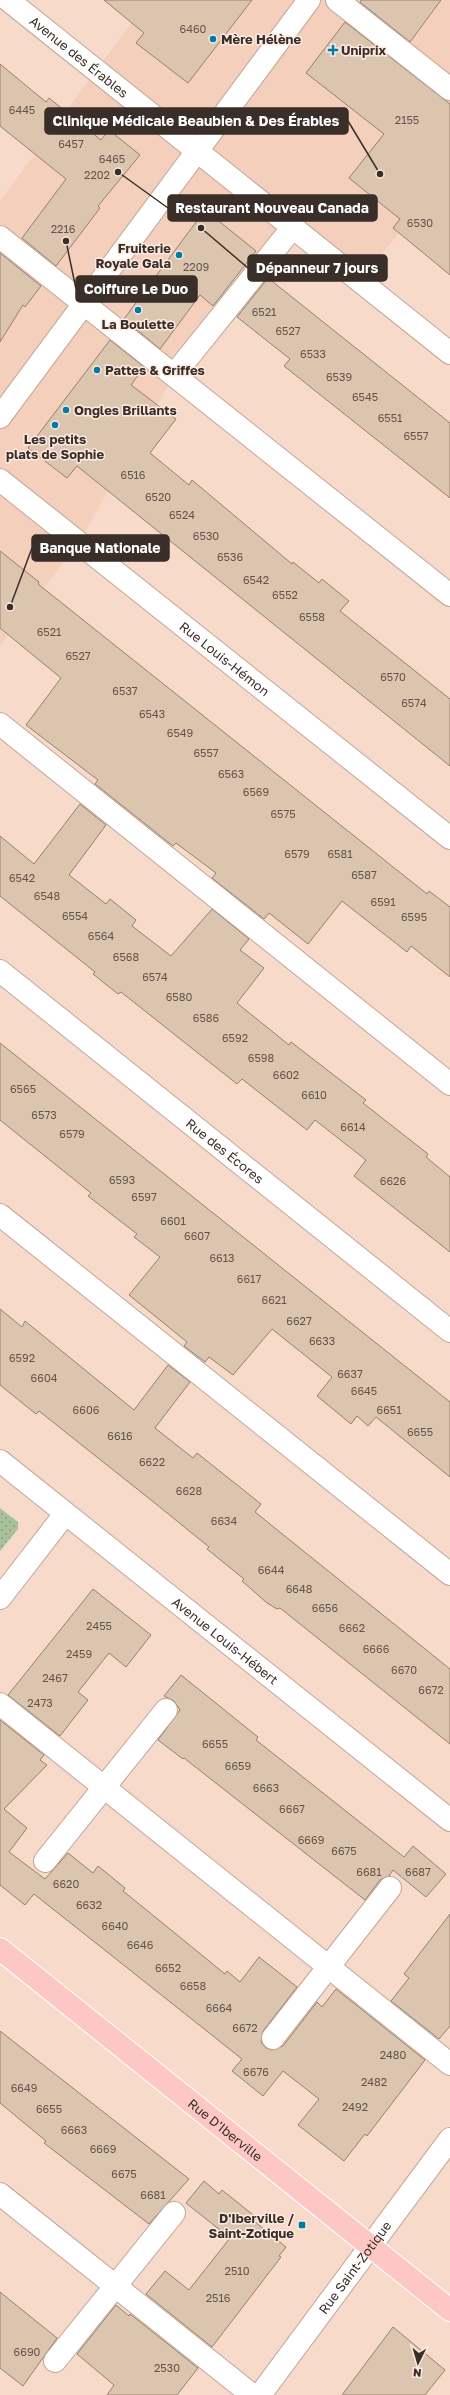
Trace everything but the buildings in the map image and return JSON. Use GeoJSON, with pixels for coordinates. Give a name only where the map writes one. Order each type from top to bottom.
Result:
{"type":"FeatureCollection","features":[{"type":"Feature","properties":{"kind":"main road","name":"Rue D'Iberville"},"geometry":{"type":"LineString","coordinates":[[0,1949],[450,2310]]}},
{"type":"Feature","properties":{"kind":"street","name":"Avenue des Érables"},"geometry":{"type":"LineString","coordinates":[[8,0],[450,353]]}},
{"type":"Feature","properties":{"kind":"street"},"geometry":{"type":"LineString","coordinates":[[0,417],[309,0]]}},
{"type":"Feature","properties":{"kind":"street"},"geometry":{"type":"LineString","coordinates":[[337,0],[450,88]]}},
{"type":"Feature","properties":{"kind":"street"},"geometry":{"type":"LineString","coordinates":[[174,375],[293,227]]}},
{"type":"Feature","properties":{"kind":"street"},"geometry":{"type":"LineString","coordinates":[[0,237],[450,595]]}},
{"type":"Feature","properties":{"kind":"street","name":"Rue Louis-Hémon"},"geometry":{"type":"LineString","coordinates":[[0,480],[450,838]]}},
{"type":"Feature","properties":{"kind":"street"},"geometry":{"type":"LineString","coordinates":[[0,724],[450,1084]]}},
{"type":"Feature","properties":{"kind":"street","name":"Rue des Écores"},"geometry":{"type":"LineString","coordinates":[[0,971],[450,1331]]}},
{"type":"Feature","properties":{"kind":"street"},"geometry":{"type":"LineString","coordinates":[[0,1216],[450,1574]]}},
{"type":"Feature","properties":{"kind":"street","name":"Avenue Louis-Hébert"},"geometry":{"type":"LineString","coordinates":[[0,1461],[450,1820]]}},
{"type":"Feature","properties":{"kind":"street"},"geometry":{"type":"LineString","coordinates":[[0,1598],[65,1514]]}},
{"type":"Feature","properties":{"kind":"street"},"geometry":{"type":"LineString","coordinates":[[0,1704],[450,2064]]}},
{"type":"Feature","properties":{"kind":"street"},"geometry":{"type":"LineString","coordinates":[[45,1861],[166,1710]]}},
{"type":"Feature","properties":{"kind":"street"},"geometry":{"type":"LineString","coordinates":[[273,2038],[390,1888]]}},
{"type":"Feature","properties":{"kind":"street","name":"Rue Saint-Zotique"},"geometry":{"type":"LineString","coordinates":[[260,2395],[450,2139]]}},
{"type":"Feature","properties":{"kind":"street"},"geometry":{"type":"LineString","coordinates":[[0,2194],[252,2395]]}},
{"type":"Feature","properties":{"kind":"street"},"geometry":{"type":"LineString","coordinates":[[55,2360],[174,2213]]}},
{"type":"Feature","properties":{"kind":"shaded area"},"geometry":{"type":"Polygon","coordinates":[[[148,0],[450,0],[450,173],[359,281],[301,233],[174,375],[79,542],[0,646],[0,201],[148,0]]]}},
{"type":"Feature","properties":{"kind":"green space"},"geometry":{"type":"Polygon","coordinates":[[[0,1508],[18,1522],[18,1529],[0,1551],[0,1508]]]}},
{"type":"Feature","properties":{"kind":"place","name":"Mère Hélène"},"geometry":{"type":"Point","coordinates":[213,39]}},
{"type":"Feature","properties":{"kind":"place","name":"Uniprix"},"geometry":{"type":"Point","coordinates":[333,50]}},
{"type":"Feature","properties":{"kind":"place","name":"Restaurant Nouveau Canada"},"geometry":{"type":"Point","coordinates":[118,172]}},
{"type":"Feature","properties":{"kind":"place","name":"Clinique Médicale Beaubien & Des Érables"},"geometry":{"type":"Point","coordinates":[380,174]}},
{"type":"Feature","properties":{"kind":"place","name":"Dépanneur 7 jours"},"geometry":{"type":"Point","coordinates":[201,228]}},
{"type":"Feature","properties":{"kind":"place","name":"Coiffure Le Duo"},"geometry":{"type":"Point","coordinates":[66,241]}},
{"type":"Feature","properties":{"kind":"place","name":"Fruiterie Royale Gala"},"geometry":{"type":"Point","coordinates":[179,255]}},
{"type":"Feature","properties":{"kind":"place","name":"La Boulette"},"geometry":{"type":"Point","coordinates":[138,310]}},
{"type":"Feature","properties":{"kind":"place","name":"Pattes & Griffes"},"geometry":{"type":"Point","coordinates":[97,370]}},
{"type":"Feature","properties":{"kind":"place","name":"Ongles Brillants"},"geometry":{"type":"Point","coordinates":[66,410]}},
{"type":"Feature","properties":{"kind":"place","name":"Les petits plats de Sophie"},"geometry":{"type":"Point","coordinates":[55,425]}},
{"type":"Feature","properties":{"kind":"place","name":"Banque Nationale"},"geometry":{"type":"Point","coordinates":[10,607]}},
{"type":"Feature","properties":{"kind":"place","name":"D'Iberville / Saint-Zotique"},"geometry":{"type":"Point","coordinates":[302,2225]}}]}
